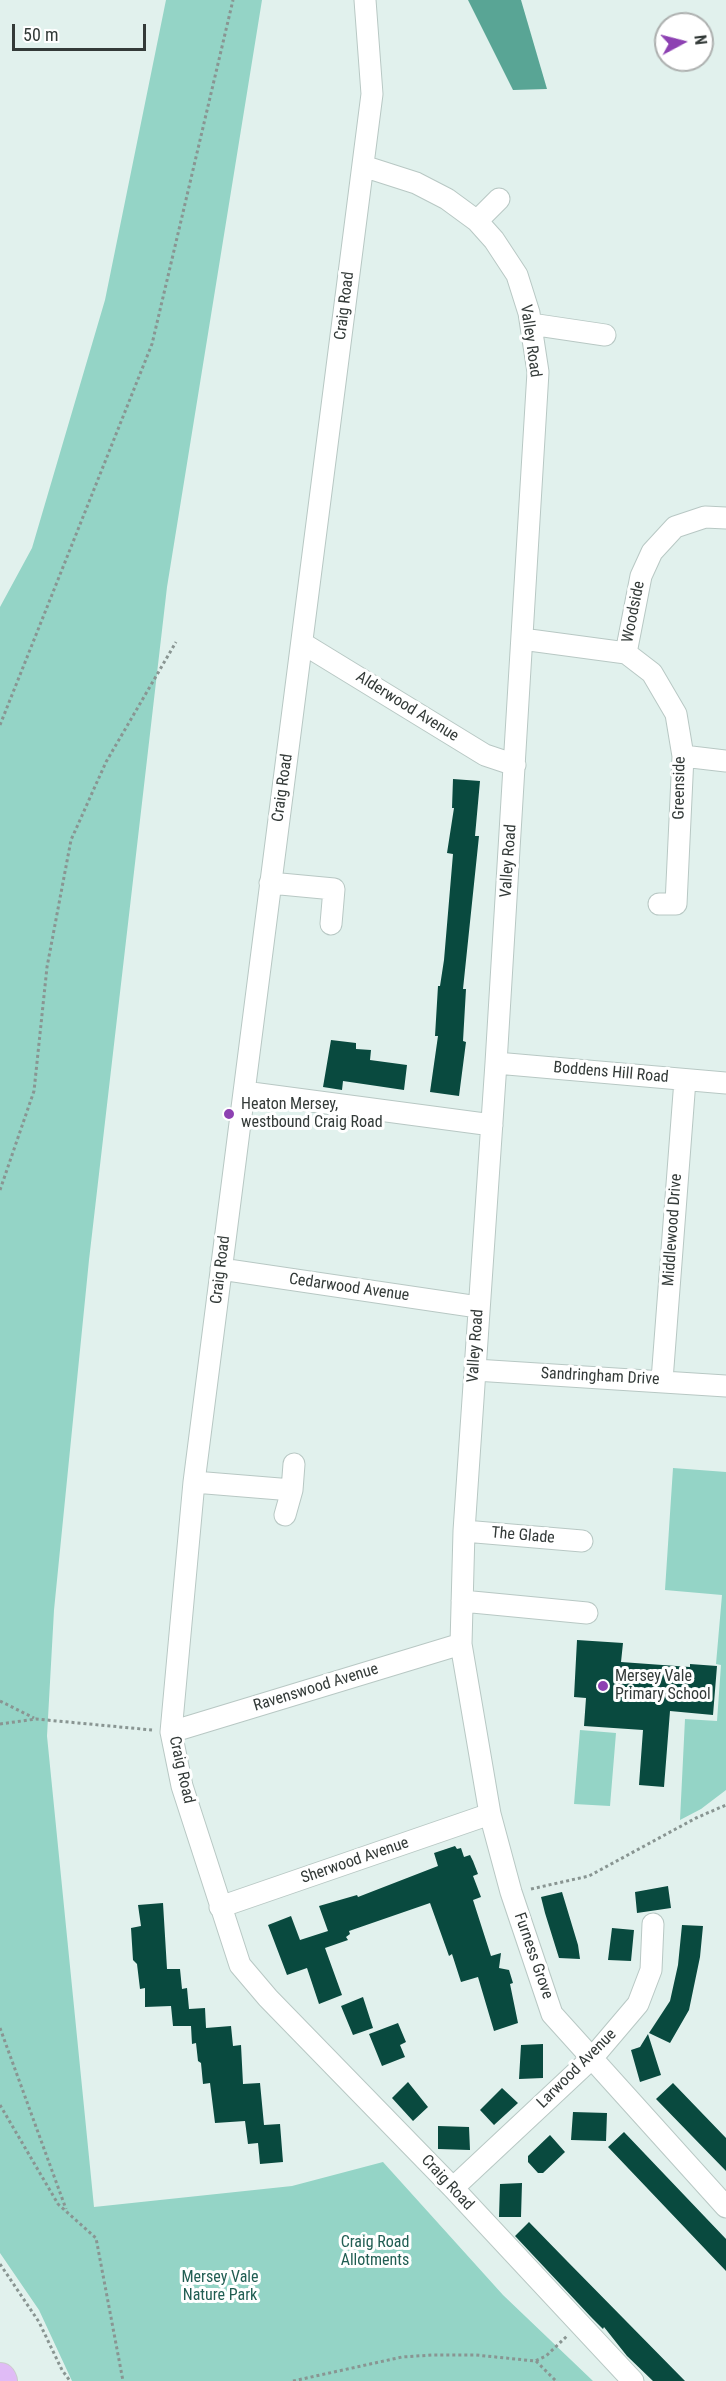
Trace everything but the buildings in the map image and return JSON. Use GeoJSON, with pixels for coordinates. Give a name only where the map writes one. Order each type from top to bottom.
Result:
{"type":"FeatureCollection","features":[{"type":"Feature","properties":{"kind":"street","name":"Craig Road"},"geometry":{"type":"LineString","coordinates":[[365,0],[372,94],[220,1269],[194,1482],[171,1732],[182,1786],[240,1965],[268,1998],[453,2188],[633,2381]]}},
{"type":"Feature","properties":{"kind":"street","name":"Valley Road"},"geometry":{"type":"LineString","coordinates":[[363,166],[416,183],[447,199],[477,221],[494,240],[517,275],[531,324],[538,372],[496,1063],[464,1531],[461,1644]]}},
{"type":"Feature","properties":{"kind":"street"},"geometry":{"type":"LineString","coordinates":[[477,221],[500,199]]}},
{"type":"Feature","properties":{"kind":"street"},"geometry":{"type":"LineString","coordinates":[[531,324],[605,335]]}},
{"type":"Feature","properties":{"kind":"street","name":"Woodside"},"geometry":{"type":"LineString","coordinates":[[626,653],[640,576],[652,552],[675,527],[705,517],[726,518]]}},
{"type":"Feature","properties":{"kind":"street","name":"Greenside"},"geometry":{"type":"LineString","coordinates":[[522,639],[626,653],[652,673],[676,714],[683,756],[668,904]]}},
{"type":"Feature","properties":{"kind":"street","name":"Alderwood Avenue"},"geometry":{"type":"LineString","coordinates":[[302,643],[485,755],[515,765]]}},
{"type":"Feature","properties":{"kind":"street"},"geometry":{"type":"LineString","coordinates":[[683,756],[726,761]]}},
{"type":"Feature","properties":{"kind":"street"},"geometry":{"type":"LineString","coordinates":[[270,883],[334,889],[331,924]]}},
{"type":"Feature","properties":{"kind":"street","name":"Boddens Hill Road"},"geometry":{"type":"LineString","coordinates":[[496,1063],[726,1083]]}},
{"type":"Feature","properties":{"kind":"street","name":"Middlewood Drive"},"geometry":{"type":"LineString","coordinates":[[662,1380],[685,1080]]}},
{"type":"Feature","properties":{"kind":"street"},"geometry":{"type":"LineString","coordinates":[[244,1092],[492,1125]]}},
{"type":"Feature","properties":{"kind":"street","name":"Cedarwood Avenue"},"geometry":{"type":"LineString","coordinates":[[220,1269],[478,1307]]}},
{"type":"Feature","properties":{"kind":"street","name":"Sandringham Drive"},"geometry":{"type":"LineString","coordinates":[[474,1370],[662,1380],[726,1386]]}},
{"type":"Feature","properties":{"kind":"street"},"geometry":{"type":"LineString","coordinates":[[285,1515],[292,1490],[294,1464]]}},
{"type":"Feature","properties":{"kind":"street"},"geometry":{"type":"LineString","coordinates":[[194,1482],[292,1490]]}},
{"type":"Feature","properties":{"kind":"street","name":"The Glade"},"geometry":{"type":"LineString","coordinates":[[464,1531],[582,1542]]}},
{"type":"Feature","properties":{"kind":"street"},"geometry":{"type":"LineString","coordinates":[[462,1601],[587,1613]]}},
{"type":"Feature","properties":{"kind":"street","name":"Ravenswood Avenue"},"geometry":{"type":"LineString","coordinates":[[171,1732],[461,1644]]}},
{"type":"Feature","properties":{"kind":"street","name":"Furness Grove"},"geometry":{"type":"LineString","coordinates":[[461,1644],[490,1814],[511,1892],[552,2014],[726,2208]]}},
{"type":"Feature","properties":{"kind":"street","name":"Sherwood Avenue"},"geometry":{"type":"LineString","coordinates":[[220,1907],[490,1814]]}},
{"type":"Feature","properties":{"kind":"street","name":"Larwood Avenue"},"geometry":{"type":"LineString","coordinates":[[453,2188],[592,2057],[638,2004],[651,1970],[653,1924]]}},
{"type":"Feature","properties":{"kind":"path"},"geometry":{"type":"LineString","coordinates":[[0,724],[152,344],[233,0]]}},
{"type":"Feature","properties":{"kind":"path"},"geometry":{"type":"LineString","coordinates":[[0,1190],[34,1091],[47,967],[71,840],[106,762],[176,642]]}},
{"type":"Feature","properties":{"kind":"path"},"geometry":{"type":"LineString","coordinates":[[0,1701],[36,1719]]}},
{"type":"Feature","properties":{"kind":"path"},"geometry":{"type":"LineString","coordinates":[[0,1724],[36,1719],[171,1732]]}},
{"type":"Feature","properties":{"kind":"path"},"geometry":{"type":"LineString","coordinates":[[511,1892],[589,1876],[696,1818],[726,1805]]}},
{"type":"Feature","properties":{"kind":"path"},"geometry":{"type":"LineString","coordinates":[[0,2028],[66,2211]]}},
{"type":"Feature","properties":{"kind":"path"},"geometry":{"type":"LineString","coordinates":[[0,2105],[58,2204],[96,2238],[123,2381]]}},
{"type":"Feature","properties":{"kind":"path"},"geometry":{"type":"LineString","coordinates":[[0,2264],[39,2322],[70,2381]]}},
{"type":"Feature","properties":{"kind":"path"},"geometry":{"type":"LineString","coordinates":[[292,2381],[402,2357],[476,2355],[536,2361],[546,2356],[579,2325]]}},
{"type":"Feature","properties":{"kind":"path"},"geometry":{"type":"LineString","coordinates":[[536,2361],[556,2381]]}},
{"type":"Feature","properties":{"kind":"path"},"geometry":{"type":"LineString","coordinates":[[312,2381],[315,2376]]}},
{"type":"Feature","properties":{"kind":"green space","name":"Mersey Vale Nature Park"},"geometry":{"type":"Polygon","coordinates":[[[166,0],[262,0],[167,587],[89,1260],[54,1610],[47,1736],[94,2207],[292,2186],[383,2162],[503,2295],[593,2381],[72,2381],[39,2310],[0,2253],[0,607],[32,548],[105,300],[166,0]]]}},
{"type":"Feature","properties":{"kind":"green space"},"geometry":{"type":"Polygon","coordinates":[[[673,1468],[726,1472],[726,1790],[701,1809],[680,1820],[685,1719],[717,1721],[721,1665],[716,1664],[722,1595],[665,1590],[673,1468]]]}},
{"type":"Feature","properties":{"kind":"green space"},"geometry":{"type":"Polygon","coordinates":[[[580,1730],[616,1733],[610,1806],[574,1804],[580,1730]]]}},
{"type":"Feature","properties":{"kind":"shaded area"},"geometry":{"type":"Polygon","coordinates":[[[468,0],[521,0],[547,89],[513,90],[468,0]]]}},
{"type":"Feature","properties":{"kind":"place","name":"Heaton Mersey, westbound Craig Road"},"geometry":{"type":"Point","coordinates":[229,1114]}},
{"type":"Feature","properties":{"kind":"place","name":"Mersey Vale Primary School"},"geometry":{"type":"Point","coordinates":[603,1686]}},
{"type":"Feature","properties":{"kind":"park label","name":"Craig Road Allotments"},"geometry":{"type":"Point","coordinates":[375,2252]}}]}
